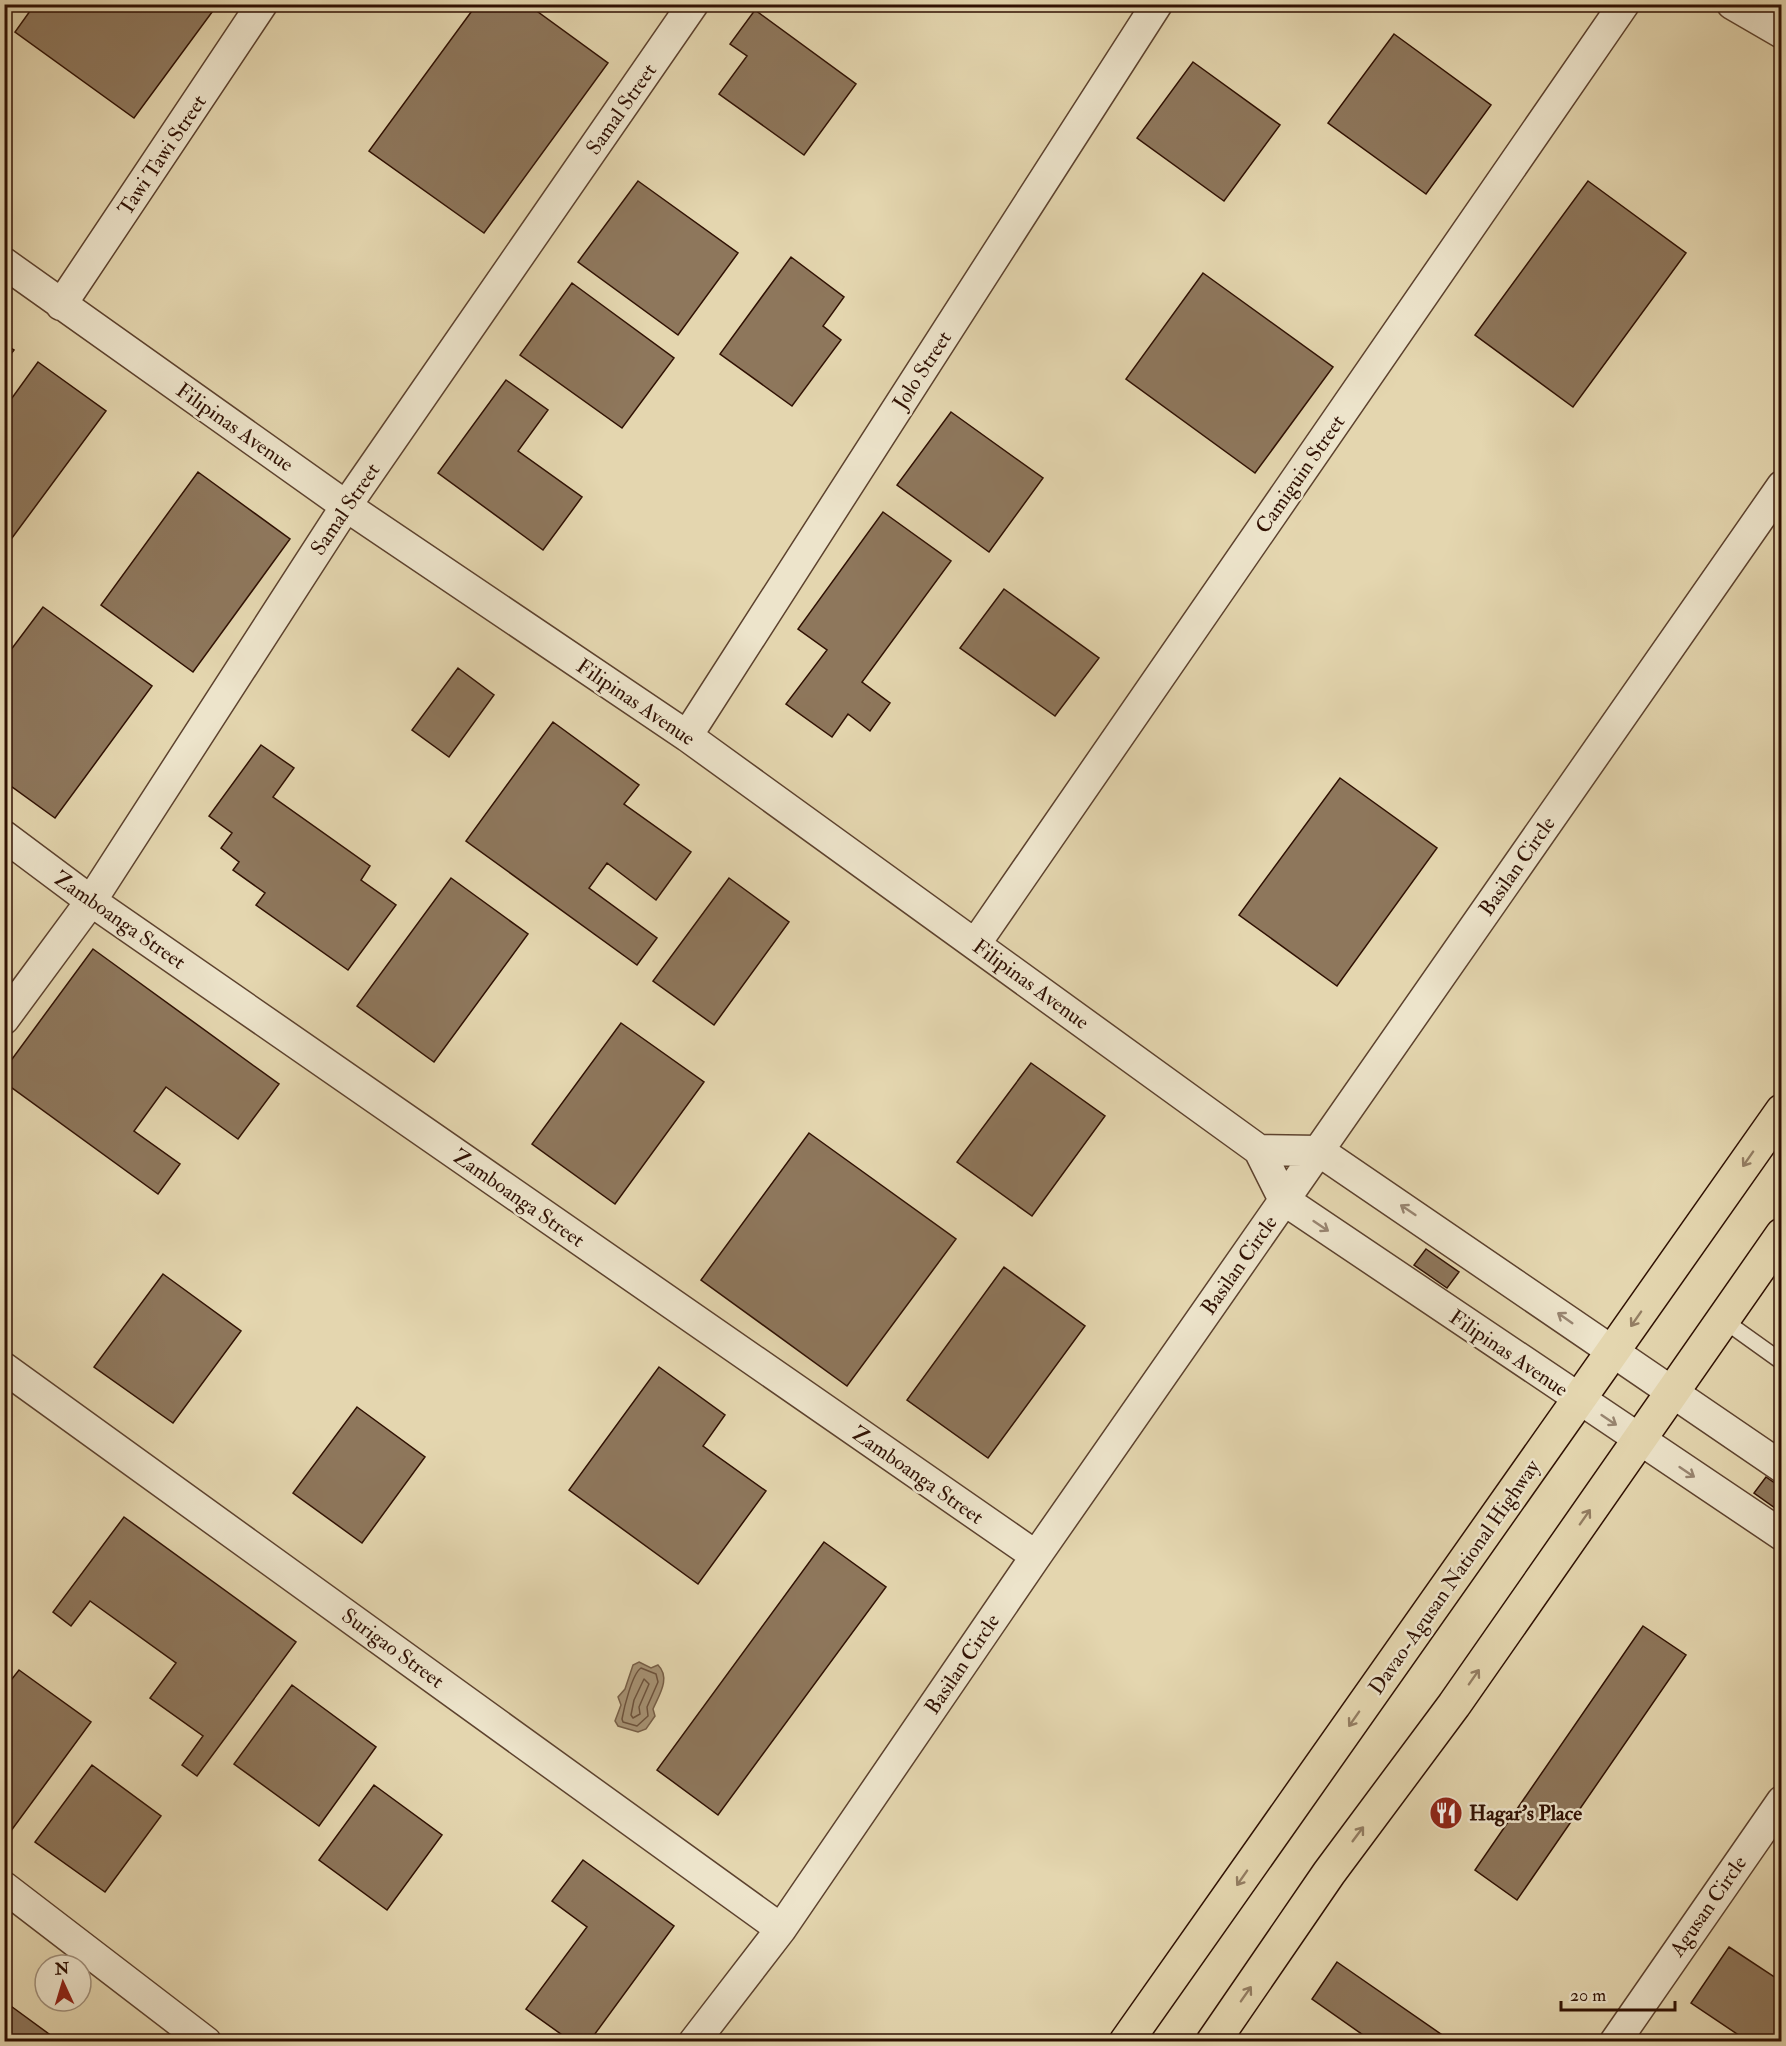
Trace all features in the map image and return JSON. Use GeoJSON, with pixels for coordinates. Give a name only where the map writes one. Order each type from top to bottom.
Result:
{"type":"FeatureCollection","features":[{"type":"Feature","properties":{"kind":"main road","name":"Davao-Agusan National Highway"},"geometry":{"type":"LineString","coordinates":[[1126,2042],[1782,1111]]}},
{"type":"Feature","properties":{"kind":"main road"},"geometry":{"type":"LineString","coordinates":[[1213,2042],[1329,1873],[1454,1705],[1782,1235]]}},
{"type":"Feature","properties":{"kind":"street","name":"Tawi Tawi Street"},"geometry":{"type":"LineString","coordinates":[[61,305],[262,4]]}},
{"type":"Feature","properties":{"kind":"street","name":"Samal Street"},"geometry":{"type":"LineString","coordinates":[[4,1019],[91,901],[346,506],[693,4]]}},
{"type":"Feature","properties":{"kind":"street","name":"Jolo Street"},"geometry":{"type":"LineString","coordinates":[[687,736],[1157,4]]}},
{"type":"Feature","properties":{"kind":"street","name":"Camiguin Street"},"geometry":{"type":"LineString","coordinates":[[976,943],[1624,4]]}},
{"type":"Feature","properties":{"kind":"street"},"geometry":{"type":"LineString","coordinates":[[1732,4],[1782,33]]}},
{"type":"Feature","properties":{"kind":"street","name":"Filipinas Avenue"},"geometry":{"type":"LineString","coordinates":[[4,263],[346,506],[687,736],[1259,1150],[1284,1200],[1782,1536]]}},
{"type":"Feature","properties":{"kind":"street","name":"Basilan Circle"},"geometry":{"type":"LineString","coordinates":[[694,2042],[781,1929],[1036,1556],[1782,486]]}},
{"type":"Feature","properties":{"kind":"street","name":"Zamboanga Street"},"geometry":{"type":"LineString","coordinates":[[4,836],[91,901],[1036,1556]]}},
{"type":"Feature","properties":{"kind":"street"},"geometry":{"type":"LineString","coordinates":[[1259,1150],[1319,1151],[1782,1467]]}},
{"type":"Feature","properties":{"kind":"street","name":"Surigao Street"},"geometry":{"type":"LineString","coordinates":[[4,1368],[781,1929]]}},
{"type":"Feature","properties":{"kind":"street","name":"Agusan Circle"},"geometry":{"type":"LineString","coordinates":[[1615,2042],[1782,1801]]}},
{"type":"Feature","properties":{"kind":"street"},"geometry":{"type":"LineString","coordinates":[[4,1887],[206,2042]]}},
{"type":"Feature","properties":{"kind":"lane"},"geometry":{"type":"LineString","coordinates":[[1722,1319],[1782,1362]]}},
{"type":"Feature","properties":{"kind":"water"},"geometry":{"type":"Polygon","coordinates":[[[639,1662],[651,1668],[658,1665],[664,1675],[664,1681],[653,1709],[655,1716],[646,1729],[638,1732],[618,1726],[615,1721],[621,1705],[618,1697],[625,1689],[633,1665],[639,1662]]]}},
{"type":"Feature","properties":{"kind":"building"},"geometry":{"type":"Polygon","coordinates":[[[35,4],[218,4],[134,118],[15,32],[35,4]]]}},
{"type":"Feature","properties":{"kind":"building"},"geometry":{"type":"Polygon","coordinates":[[[477,4],[527,4],[608,63],[484,233],[369,151],[477,4]]]}},
{"type":"Feature","properties":{"kind":"building"},"geometry":{"type":"Polygon","coordinates":[[[755,10],[856,84],[804,155],[719,94],[747,56],[730,44],[755,10]]]}},
{"type":"Feature","properties":{"kind":"building"},"geometry":{"type":"Polygon","coordinates":[[[1394,34],[1491,105],[1426,194],[1328,123],[1394,34]]]}},
{"type":"Feature","properties":{"kind":"building"},"geometry":{"type":"Polygon","coordinates":[[[1193,62],[1280,125],[1224,201],[1137,138],[1193,62]]]}},
{"type":"Feature","properties":{"kind":"building"},"geometry":{"type":"Polygon","coordinates":[[[638,181],[738,253],[678,335],[578,262],[638,181]]]}},
{"type":"Feature","properties":{"kind":"building"},"geometry":{"type":"Polygon","coordinates":[[[1588,181],[1686,253],[1573,407],[1475,335],[1588,181]]]}},
{"type":"Feature","properties":{"kind":"building"},"geometry":{"type":"Polygon","coordinates":[[[791,257],[844,297],[823,326],[841,340],[792,406],[720,354],[791,257]]]}},
{"type":"Feature","properties":{"kind":"building"},"geometry":{"type":"Polygon","coordinates":[[[1203,273],[1333,367],[1255,473],[1126,379],[1203,273]]]}},
{"type":"Feature","properties":{"kind":"building"},"geometry":{"type":"Polygon","coordinates":[[[572,283],[674,358],[622,428],[520,355],[572,283]]]}},
{"type":"Feature","properties":{"kind":"building"},"geometry":{"type":"Polygon","coordinates":[[[4,344],[14,350],[4,363],[4,344]]]}},
{"type":"Feature","properties":{"kind":"building"},"geometry":{"type":"Polygon","coordinates":[[[38,362],[106,411],[12,538],[4,533],[4,409],[38,362]]]}},
{"type":"Feature","properties":{"kind":"building"},"geometry":{"type":"Polygon","coordinates":[[[506,380],[548,410],[518,451],[582,497],[543,550],[438,473],[506,380]]]}},
{"type":"Feature","properties":{"kind":"building"},"geometry":{"type":"Polygon","coordinates":[[[951,412],[1043,478],[989,552],[897,485],[951,412]]]}},
{"type":"Feature","properties":{"kind":"building"},"geometry":{"type":"Polygon","coordinates":[[[198,472],[290,539],[193,672],[101,605],[198,472]]]}},
{"type":"Feature","properties":{"kind":"building"},"geometry":{"type":"Polygon","coordinates":[[[883,512],[951,561],[862,682],[890,703],[870,731],[848,714],[832,737],[786,704],[827,650],[798,629],[883,512]]]}},
{"type":"Feature","properties":{"kind":"building"},"geometry":{"type":"Polygon","coordinates":[[[1004,589],[1099,658],[1055,716],[960,648],[1004,589]]]}},
{"type":"Feature","properties":{"kind":"building"},"geometry":{"type":"Polygon","coordinates":[[[43,607],[152,686],[55,818],[4,781],[4,659],[43,607]]]}},
{"type":"Feature","properties":{"kind":"building"},"geometry":{"type":"Polygon","coordinates":[[[458,668],[494,695],[449,757],[412,730],[458,668]]]}},
{"type":"Feature","properties":{"kind":"building"},"geometry":{"type":"Polygon","coordinates":[[[553,722],[639,785],[624,804],[691,852],[656,900],[607,863],[589,888],[657,938],[637,965],[466,841],[553,722]]]}},
{"type":"Feature","properties":{"kind":"building"},"geometry":{"type":"Polygon","coordinates":[[[261,745],[294,768],[273,797],[370,866],[361,880],[396,905],[348,970],[256,905],[265,893],[233,870],[239,862],[221,848],[232,833],[209,816],[261,745]]]}},
{"type":"Feature","properties":{"kind":"building"},"geometry":{"type":"Polygon","coordinates":[[[1340,778],[1437,848],[1337,986],[1239,915],[1340,778]]]}},
{"type":"Feature","properties":{"kind":"building"},"geometry":{"type":"Polygon","coordinates":[[[451,878],[528,934],[434,1062],[357,1006],[451,878]]]}},
{"type":"Feature","properties":{"kind":"building"},"geometry":{"type":"Polygon","coordinates":[[[729,878],[789,922],[714,1025],[653,981],[729,878]]]}},
{"type":"Feature","properties":{"kind":"building"},"geometry":{"type":"Polygon","coordinates":[[[93,949],[279,1084],[238,1139],[166,1087],[134,1131],[180,1164],[158,1194],[4,1082],[4,1070],[93,949]]]}},
{"type":"Feature","properties":{"kind":"building"},"geometry":{"type":"Polygon","coordinates":[[[621,1023],[704,1082],[615,1204],[532,1144],[621,1023]]]}},
{"type":"Feature","properties":{"kind":"building"},"geometry":{"type":"Polygon","coordinates":[[[1031,1063],[1105,1116],[1032,1216],[957,1162],[1031,1063]]]}},
{"type":"Feature","properties":{"kind":"building"},"geometry":{"type":"Polygon","coordinates":[[[809,1133],[956,1239],[847,1386],[701,1280],[809,1133]]]}},
{"type":"Feature","properties":{"kind":"building"},"geometry":{"type":"Polygon","coordinates":[[[1426,1249],[1459,1272],[1447,1288],[1414,1265],[1426,1249]]]}},
{"type":"Feature","properties":{"kind":"building"},"geometry":{"type":"Polygon","coordinates":[[[1004,1267],[1085,1326],[988,1458],[907,1400],[1004,1267]]]}},
{"type":"Feature","properties":{"kind":"building"},"geometry":{"type":"Polygon","coordinates":[[[163,1274],[241,1331],[173,1423],[94,1367],[163,1274]]]}},
{"type":"Feature","properties":{"kind":"building"},"geometry":{"type":"Polygon","coordinates":[[[659,1367],[725,1415],[703,1446],[766,1491],[698,1584],[569,1490],[659,1367]]]}},
{"type":"Feature","properties":{"kind":"building"},"geometry":{"type":"Polygon","coordinates":[[[357,1407],[425,1457],[362,1543],[293,1493],[357,1407]]]}},
{"type":"Feature","properties":{"kind":"building"},"geometry":{"type":"Polygon","coordinates":[[[1766,1477],[1782,1488],[1782,1513],[1754,1493],[1766,1477]]]}},
{"type":"Feature","properties":{"kind":"building"},"geometry":{"type":"Polygon","coordinates":[[[124,1517],[296,1642],[197,1776],[182,1765],[203,1736],[150,1698],[176,1663],[90,1601],[71,1626],[53,1612],[124,1517]]]}},
{"type":"Feature","properties":{"kind":"building"},"geometry":{"type":"Polygon","coordinates":[[[824,1542],[886,1587],[718,1815],[657,1770],[824,1542]]]}},
{"type":"Feature","properties":{"kind":"building"},"geometry":{"type":"Polygon","coordinates":[[[1643,1626],[1686,1655],[1517,1900],[1475,1870],[1643,1626]]]}},
{"type":"Feature","properties":{"kind":"building"},"geometry":{"type":"Polygon","coordinates":[[[19,1670],[91,1722],[5,1839],[4,1689],[19,1670]]]}},
{"type":"Feature","properties":{"kind":"building"},"geometry":{"type":"Polygon","coordinates":[[[292,1685],[376,1747],[319,1826],[234,1764],[292,1685]]]}},
{"type":"Feature","properties":{"kind":"building"},"geometry":{"type":"Polygon","coordinates":[[[92,1765],[161,1816],[105,1892],[35,1842],[92,1765]]]}},
{"type":"Feature","properties":{"kind":"building"},"geometry":{"type":"Polygon","coordinates":[[[374,1785],[442,1835],[387,1910],[319,1860],[374,1785]]]}},
{"type":"Feature","properties":{"kind":"building"},"geometry":{"type":"Polygon","coordinates":[[[583,1860],[674,1926],[589,2042],[572,2042],[526,2009],[587,1927],[552,1901],[583,1860]]]}},
{"type":"Feature","properties":{"kind":"building"},"geometry":{"type":"Polygon","coordinates":[[[1729,1947],[1782,1982],[1782,2042],[1749,2042],[1691,2003],[1729,1947]]]}},
{"type":"Feature","properties":{"kind":"building"},"geometry":{"type":"Polygon","coordinates":[[[1337,1962],[1451,2041],[1373,2042],[1312,1999],[1337,1962]]]}},
{"type":"Feature","properties":{"kind":"building"},"geometry":{"type":"Polygon","coordinates":[[[4,2001],[60,2042],[4,2042],[4,2001]]]}},
{"type":"Feature","properties":{"kind":"place","name":"Hagar's Place"},"geometry":{"type":"Point","coordinates":[1446,1813]}}]}
